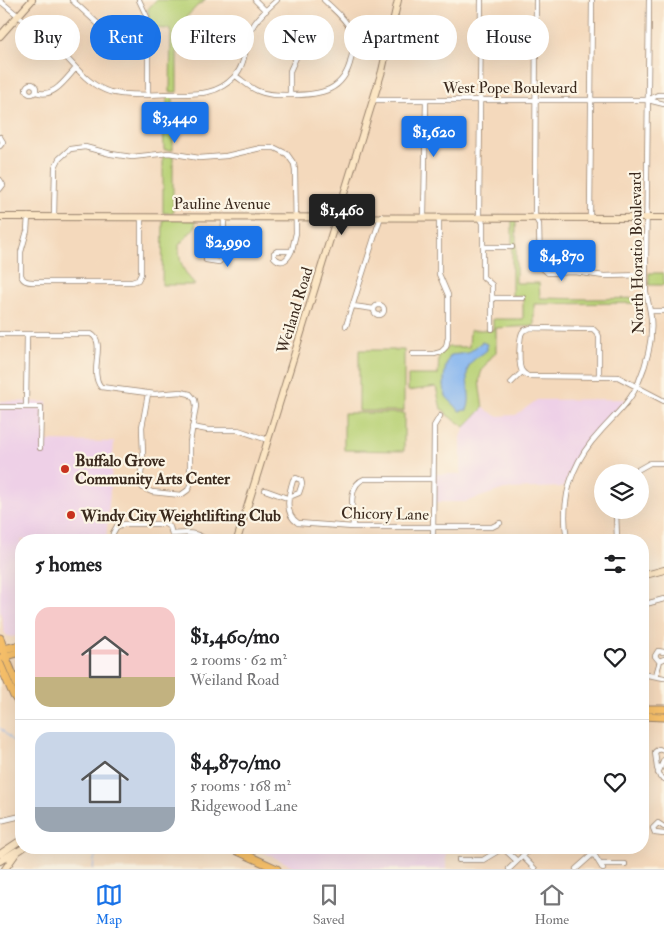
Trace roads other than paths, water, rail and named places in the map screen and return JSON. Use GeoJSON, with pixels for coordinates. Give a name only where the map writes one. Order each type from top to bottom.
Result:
{"type":"FeatureCollection","features":[{"type":"Feature","properties":{"kind":"main road"},"geometry":{"type":"LineString","coordinates":[[0,638],[2,653],[15,681]]}},
{"type":"Feature","properties":{"kind":"main road"},"geometry":{"type":"LineString","coordinates":[[2,653],[15,648]]}},
{"type":"Feature","properties":{"kind":"main road"},"geometry":{"type":"LineString","coordinates":[[2,653],[15,652]]}},
{"type":"Feature","properties":{"kind":"main road"},"geometry":{"type":"LineString","coordinates":[[0,664],[15,697]]}},
{"type":"Feature","properties":{"kind":"main road"},"geometry":{"type":"LineString","coordinates":[[649,709],[664,709]]}},
{"type":"Feature","properties":{"kind":"main road"},"geometry":{"type":"LineString","coordinates":[[649,716],[664,716]]}},
{"type":"Feature","properties":{"kind":"main road"},"geometry":{"type":"LineString","coordinates":[[245,854],[277,869]]}},
{"type":"Feature","properties":{"kind":"street"},"geometry":{"type":"LineString","coordinates":[[0,0],[18,15],[32,0]]}},
{"type":"Feature","properties":{"kind":"street"},"geometry":{"type":"LineString","coordinates":[[72,0],[90,16]]}},
{"type":"Feature","properties":{"kind":"street"},"geometry":{"type":"LineString","coordinates":[[139,0],[146,15]]}},
{"type":"Feature","properties":{"kind":"street"},"geometry":{"type":"LineString","coordinates":[[256,0],[266,11]]}},
{"type":"Feature","properties":{"kind":"street"},"geometry":{"type":"LineString","coordinates":[[254,26],[257,20],[277,0]]}},
{"type":"Feature","properties":{"kind":"street"},"geometry":{"type":"LineString","coordinates":[[236,76],[258,91],[274,95],[314,95],[329,90],[341,81],[350,66],[353,45],[349,28],[324,0]]}},
{"type":"Feature","properties":{"kind":"street","name":"Weiland Road"},"geometry":{"type":"LineString","coordinates":[[238,534],[382,71],[398,0]]}},
{"type":"Feature","properties":{"kind":"street"},"geometry":{"type":"LineString","coordinates":[[481,0],[479,216],[483,223],[483,277],[492,285],[492,328]]}},
{"type":"Feature","properties":{"kind":"street"},"geometry":{"type":"LineString","coordinates":[[536,0],[535,217],[539,224],[540,266],[548,273],[574,272],[604,276],[646,275]]}},
{"type":"Feature","properties":{"kind":"street"},"geometry":{"type":"LineString","coordinates":[[590,217],[592,0]]}},
{"type":"Feature","properties":{"kind":"street","name":"North Horatio Boulevard"},"geometry":{"type":"LineString","coordinates":[[567,534],[565,522],[566,495],[578,461],[592,441],[628,401],[637,386],[649,348],[651,320],[646,291],[646,275],[649,0]]}},
{"type":"Feature","properties":{"kind":"street"},"geometry":{"type":"LineString","coordinates":[[0,36],[15,18]]}},
{"type":"Feature","properties":{"kind":"street"},"geometry":{"type":"LineString","coordinates":[[68,60],[94,84],[110,92],[126,94],[210,93],[226,86],[236,76],[244,60]]}},
{"type":"Feature","properties":{"kind":"street"},"geometry":{"type":"LineString","coordinates":[[148,60],[148,94]]}},
{"type":"Feature","properties":{"kind":"street"},"geometry":{"type":"LineString","coordinates":[[290,95],[290,71],[295,60]]}},
{"type":"Feature","properties":{"kind":"street"},"geometry":{"type":"LineString","coordinates":[[36,92],[45,94],[54,91],[76,68]]}},
{"type":"Feature","properties":{"kind":"street","name":"West Pope Boulevard"},"geometry":{"type":"LineString","coordinates":[[648,100],[658,95],[664,95]]}},
{"type":"Feature","properties":{"kind":"street","name":"West Pope Boulevard"},"geometry":{"type":"LineString","coordinates":[[373,100],[648,100],[664,104]]}},
{"type":"Feature","properties":{"kind":"street"},"geometry":{"type":"LineString","coordinates":[[424,216],[426,100]]}},
{"type":"Feature","properties":{"kind":"street"},"geometry":{"type":"LineString","coordinates":[[0,137],[3,142],[0,146]]}},
{"type":"Feature","properties":{"kind":"street"},"geometry":{"type":"LineString","coordinates":[[54,216],[55,167],[66,151],[80,147],[132,157],[169,153],[198,158],[226,156],[261,148],[275,148],[287,154],[294,164],[296,233],[291,251]]}},
{"type":"Feature","properties":{"kind":"street"},"geometry":{"type":"LineString","coordinates":[[0,180],[3,185],[0,190]]}},
{"type":"Feature","properties":{"kind":"street","name":"Pauline Avenue"},"geometry":{"type":"LineString","coordinates":[[0,216],[647,218]]}},
{"type":"Feature","properties":{"kind":"street"},"geometry":{"type":"LineString","coordinates":[[28,216],[27,231],[20,252],[21,275],[25,281],[132,282],[138,280],[141,274],[141,216]]}},
{"type":"Feature","properties":{"kind":"street"},"geometry":{"type":"LineString","coordinates":[[346,326],[381,216]]}},
{"type":"Feature","properties":{"kind":"street"},"geometry":{"type":"LineString","coordinates":[[413,354],[441,352],[446,347],[448,337],[448,294],[439,274],[439,216]]}},
{"type":"Feature","properties":{"kind":"street"},"geometry":{"type":"LineString","coordinates":[[224,217],[224,250]]}},
{"type":"Feature","properties":{"kind":"street"},"geometry":{"type":"LineString","coordinates":[[647,218],[664,218]]}},
{"type":"Feature","properties":{"kind":"street"},"geometry":{"type":"LineString","coordinates":[[483,246],[512,247]]}},
{"type":"Feature","properties":{"kind":"street"},"geometry":{"type":"LineString","coordinates":[[492,298],[523,298]]}},
{"type":"Feature","properties":{"kind":"street"},"geometry":{"type":"LineString","coordinates":[[353,306],[374,309]]}},
{"type":"Feature","properties":{"kind":"street"},"geometry":{"type":"LineString","coordinates":[[650,311],[664,311]]}},
{"type":"Feature","properties":{"kind":"street"},"geometry":{"type":"LineString","coordinates":[[599,376],[599,337],[596,331],[588,328],[525,329],[520,337],[520,366],[522,372],[528,376],[618,377],[664,402]]}},
{"type":"Feature","properties":{"kind":"street"},"geometry":{"type":"LineString","coordinates":[[0,334],[91,334],[98,341],[95,375],[96,382],[100,387],[148,394],[182,392],[190,394],[195,400],[196,406],[190,442],[190,481],[188,490],[181,495],[152,492],[143,488],[140,479],[143,455],[141,432],[148,394]]}},
{"type":"Feature","properties":{"kind":"street"},"geometry":{"type":"LineString","coordinates":[[26,406],[27,334]]}},
{"type":"Feature","properties":{"kind":"street"},"geometry":{"type":"LineString","coordinates":[[511,383],[522,372]]}},
{"type":"Feature","properties":{"kind":"street"},"geometry":{"type":"LineString","coordinates":[[0,407],[41,406],[40,448]]}},
{"type":"Feature","properties":{"kind":"street"},"geometry":{"type":"LineString","coordinates":[[433,534],[434,426],[440,416]]}},
{"type":"Feature","properties":{"kind":"street"},"geometry":{"type":"LineString","coordinates":[[192,427],[208,430],[238,430],[268,440]]}},
{"type":"Feature","properties":{"kind":"street"},"geometry":{"type":"LineString","coordinates":[[648,464],[664,463]]}},
{"type":"Feature","properties":{"kind":"street"},"geometry":{"type":"LineString","coordinates":[[354,527],[354,490],[360,481],[364,479],[433,480]]}},
{"type":"Feature","properties":{"kind":"street","name":"Chicory Lane"},"geometry":{"type":"LineString","coordinates":[[265,490],[287,498],[290,514],[294,521],[298,523],[354,527],[492,527],[500,523]]}},
{"type":"Feature","properties":{"kind":"street"},"geometry":{"type":"LineString","coordinates":[[616,519],[616,534]]}},
{"type":"Feature","properties":{"kind":"street"},"geometry":{"type":"LineString","coordinates":[[113,534],[117,526],[125,524],[166,524],[170,527],[172,534],[196,534]]}},
{"type":"Feature","properties":{"kind":"street"},"geometry":{"type":"LineString","coordinates":[[649,574],[664,570]]}},
{"type":"Feature","properties":{"kind":"street"},"geometry":{"type":"LineString","coordinates":[[649,603],[664,599]]}},
{"type":"Feature","properties":{"kind":"street"},"geometry":{"type":"LineString","coordinates":[[656,676],[662,660],[655,658],[655,653],[660,650],[664,652]]}},
{"type":"Feature","properties":{"kind":"street"},"geometry":{"type":"LineString","coordinates":[[649,675],[664,678]]}},
{"type":"Feature","properties":{"kind":"street"},"geometry":{"type":"LineString","coordinates":[[664,751],[659,749],[654,752],[658,773],[664,779]]}},
{"type":"Feature","properties":{"kind":"street"},"geometry":{"type":"LineString","coordinates":[[658,773],[664,760]]}},
{"type":"Feature","properties":{"kind":"street"},"geometry":{"type":"LineString","coordinates":[[0,821],[15,817]]}},
{"type":"Feature","properties":{"kind":"street"},"geometry":{"type":"LineString","coordinates":[[664,827],[658,823],[653,828],[655,833],[664,834]]}},
{"type":"Feature","properties":{"kind":"street"},"geometry":{"type":"LineString","coordinates":[[2,852],[15,844]]}},
{"type":"Feature","properties":{"kind":"street"},"geometry":{"type":"LineString","coordinates":[[0,862],[15,852]]}},
{"type":"Feature","properties":{"kind":"street"},"geometry":{"type":"LineString","coordinates":[[5,869],[16,854]]}},
{"type":"Feature","properties":{"kind":"street"},"geometry":{"type":"LineString","coordinates":[[459,860],[484,860],[494,854]]}},
{"type":"Feature","properties":{"kind":"street"},"geometry":{"type":"LineString","coordinates":[[509,854],[517,861]]}},
{"type":"Feature","properties":{"kind":"street"},"geometry":{"type":"LineString","coordinates":[[509,869],[524,854]]}},
{"type":"Feature","properties":{"kind":"street"},"geometry":{"type":"LineString","coordinates":[[576,869],[593,854]]}},
{"type":"Feature","properties":{"kind":"street"},"geometry":{"type":"LineString","coordinates":[[595,854],[602,866],[625,864]]}},
{"type":"Feature","properties":{"kind":"street"},"geometry":{"type":"LineString","coordinates":[[522,856],[535,869]]}},
{"type":"Feature","properties":{"kind":"water"},"geometry":{"type":"Polygon","coordinates":[[[482,342],[487,344],[487,350],[473,361],[468,368],[469,404],[467,410],[459,411],[447,398],[445,392],[444,375],[447,363],[451,355],[468,353],[482,342]]]}},
{"type":"Feature","properties":{"kind":"waterway"},"geometry":{"type":"LineString","coordinates":[[0,728],[15,744]]}},
{"type":"Feature","properties":{"kind":"waterway"},"geometry":{"type":"LineString","coordinates":[[93,869],[96,854]]}},
{"type":"Feature","properties":{"kind":"place","name":"Buffalo Grove Community Arts Center"},"geometry":{"type":"Point","coordinates":[65,469]}},
{"type":"Feature","properties":{"kind":"place","name":"Windy City Weightlifting Club"},"geometry":{"type":"Point","coordinates":[71,515]}}]}
